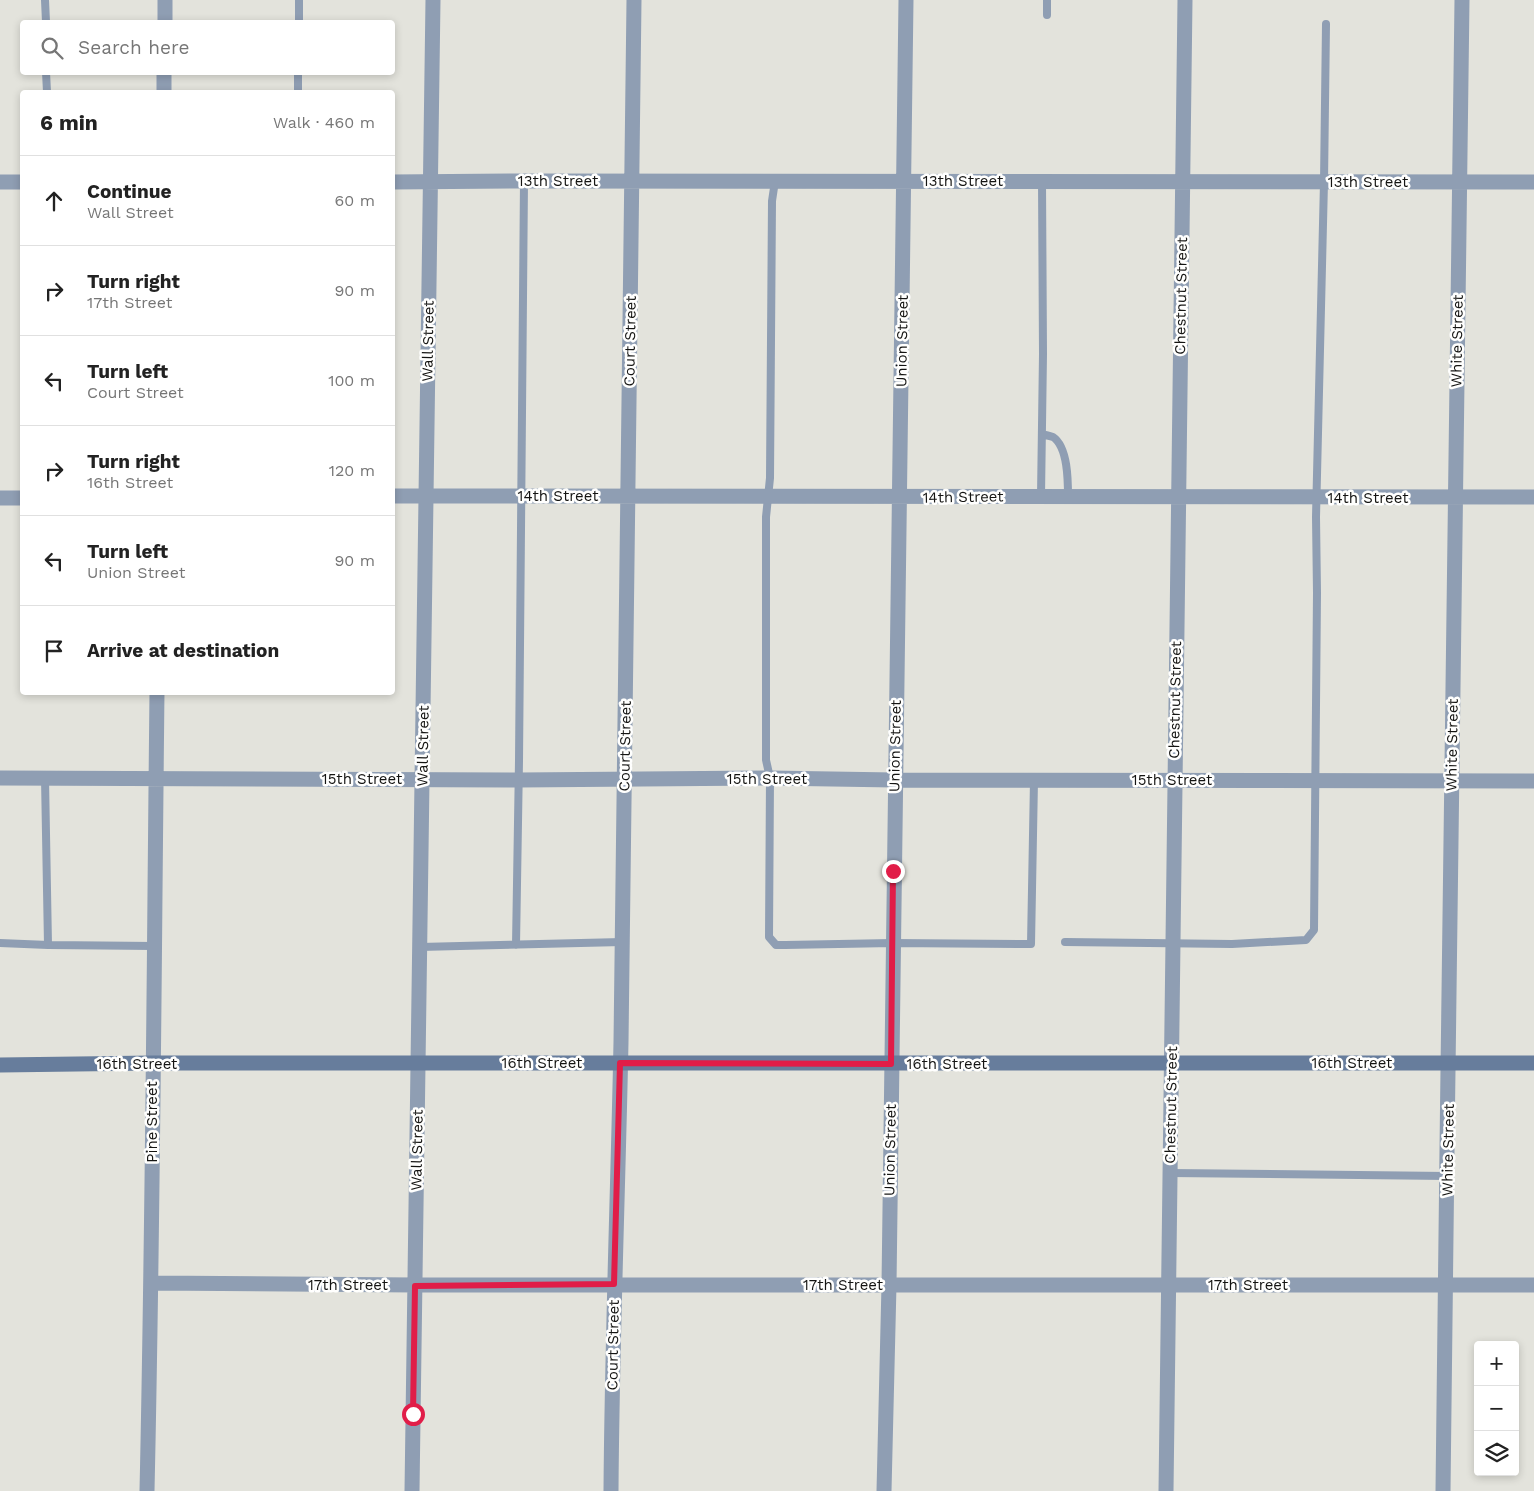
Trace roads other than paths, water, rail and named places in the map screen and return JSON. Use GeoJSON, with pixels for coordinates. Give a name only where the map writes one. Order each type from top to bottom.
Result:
{"type":"FeatureCollection","features":[{"type":"Feature","properties":{"kind":"street"},"geometry":{"type":"LineString","coordinates":[[165,0],[165,20]]}},
{"type":"Feature","properties":{"kind":"street","name":"Wall Street"},"geometry":{"type":"LineString","coordinates":[[412,1491],[432,0]]}},
{"type":"Feature","properties":{"kind":"street","name":"Court Street"},"geometry":{"type":"LineString","coordinates":[[611,1491],[629,496],[634,0]]}},
{"type":"Feature","properties":{"kind":"street","name":"Union Street"},"geometry":{"type":"LineString","coordinates":[[884,1491],[889,1285],[894,780],[906,0]]}},
{"type":"Feature","properties":{"kind":"street","name":"Chestnut Street"},"geometry":{"type":"LineString","coordinates":[[1166,1491],[1185,0]]}},
{"type":"Feature","properties":{"kind":"street","name":"White Street"},"geometry":{"type":"LineString","coordinates":[[1443,1491],[1462,0]]}},
{"type":"Feature","properties":{"kind":"street"},"geometry":{"type":"LineString","coordinates":[[164,75],[164,90]]}},
{"type":"Feature","properties":{"kind":"street"},"geometry":{"type":"LineString","coordinates":[[0,182],[20,182]]}},
{"type":"Feature","properties":{"kind":"street","name":"13th Street"},"geometry":{"type":"LineString","coordinates":[[395,182],[1534,182]]}},
{"type":"Feature","properties":{"kind":"street","name":"14th Street"},"geometry":{"type":"LineString","coordinates":[[395,496],[899,498],[1041,496],[1178,498],[1534,497]]}},
{"type":"Feature","properties":{"kind":"street"},"geometry":{"type":"LineString","coordinates":[[0,498],[20,498]]}},
{"type":"Feature","properties":{"kind":"street","name":"Pine Street"},"geometry":{"type":"LineString","coordinates":[[147,1491],[152,1283],[152,1063],[157,695]]}},
{"type":"Feature","properties":{"kind":"street","name":"15th Street"},"geometry":{"type":"LineString","coordinates":[[0,778],[519,780],[770,778],[894,780],[1534,781]]}},
{"type":"Feature","properties":{"kind":"street","name":"16th Street"},"geometry":{"type":"LineString","coordinates":[[0,1065],[152,1063],[1534,1063]]}},
{"type":"Feature","properties":{"kind":"street","name":"17th Street"},"geometry":{"type":"LineString","coordinates":[[152,1283],[415,1286],[614,1284],[1534,1285]]}},
{"type":"Feature","properties":{"kind":"lane"},"geometry":{"type":"LineString","coordinates":[[46,0],[46,20]]}},
{"type":"Feature","properties":{"kind":"lane"},"geometry":{"type":"LineString","coordinates":[[299,20],[300,0]]}},
{"type":"Feature","properties":{"kind":"lane"},"geometry":{"type":"LineString","coordinates":[[1047,0],[1047,15]]}},
{"type":"Feature","properties":{"kind":"lane"},"geometry":{"type":"LineString","coordinates":[[1065,942],[1232,944],[1306,940],[1314,930],[1318,593],[1316,517],[1326,24]]}},
{"type":"Feature","properties":{"kind":"lane"},"geometry":{"type":"LineString","coordinates":[[46,75],[47,90]]}},
{"type":"Feature","properties":{"kind":"lane"},"geometry":{"type":"LineString","coordinates":[[298,75],[298,90]]}},
{"type":"Feature","properties":{"kind":"lane"},"geometry":{"type":"LineString","coordinates":[[516,945],[524,181]]}},
{"type":"Feature","properties":{"kind":"lane"},"geometry":{"type":"LineString","coordinates":[[1041,496],[1043,354],[1042,181]]}},
{"type":"Feature","properties":{"kind":"lane"},"geometry":{"type":"LineString","coordinates":[[776,182],[772,201],[770,478],[766,517],[766,760],[770,778],[769,937],[776,945],[892,943],[1031,944],[1034,780]]}},
{"type":"Feature","properties":{"kind":"lane"},"geometry":{"type":"LineString","coordinates":[[1042,434],[1053,438],[1063,449],[1068,480],[1068,497]]}},
{"type":"Feature","properties":{"kind":"lane"},"geometry":{"type":"LineString","coordinates":[[45,778],[48,944]]}},
{"type":"Feature","properties":{"kind":"lane"},"geometry":{"type":"LineString","coordinates":[[420,947],[622,942]]}},
{"type":"Feature","properties":{"kind":"lane"},"geometry":{"type":"LineString","coordinates":[[0,943],[154,946]]}},
{"type":"Feature","properties":{"kind":"lane"},"geometry":{"type":"LineString","coordinates":[[1170,1173],[1448,1176]]}}]}
